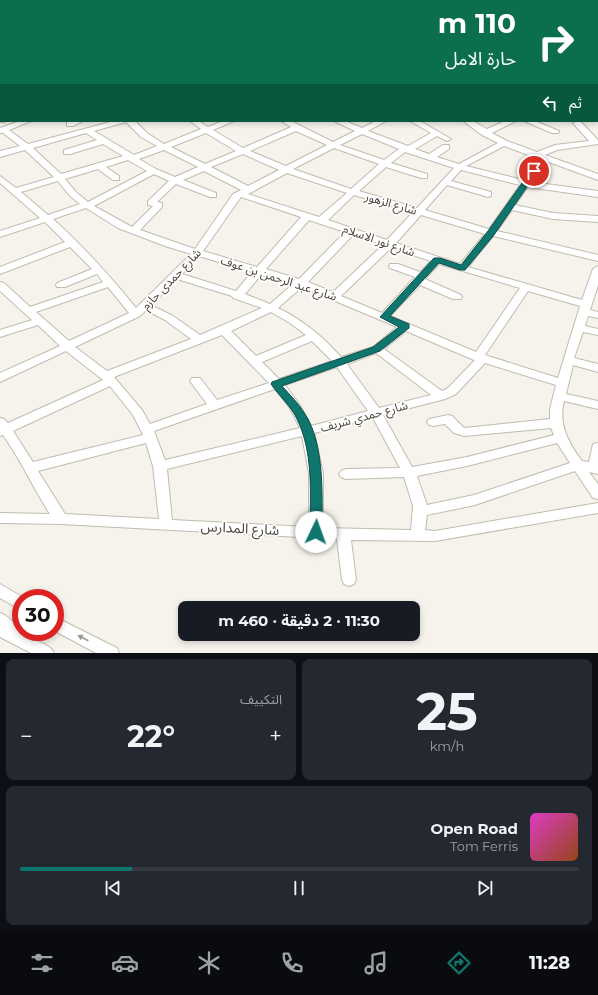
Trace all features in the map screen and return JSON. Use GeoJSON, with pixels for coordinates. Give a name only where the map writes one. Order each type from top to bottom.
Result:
{"type":"FeatureCollection","features":[{"type":"Feature","properties":{"kind":"street"},"geometry":{"type":"LineString","coordinates":[[4,124],[19,122]]}},
{"type":"Feature","properties":{"kind":"street"},"geometry":{"type":"LineString","coordinates":[[70,124],[76,122]]}},
{"type":"Feature","properties":{"kind":"street"},"geometry":{"type":"LineString","coordinates":[[98,122],[105,125]]}},
{"type":"Feature","properties":{"kind":"street"},"geometry":{"type":"LineString","coordinates":[[0,154],[118,122]]}},
{"type":"Feature","properties":{"kind":"street","name":"شارع نور الاسلام"},"geometry":{"type":"LineString","coordinates":[[131,122],[144,135],[205,167],[244,192],[307,216],[525,288],[586,309],[598,315]]}},
{"type":"Feature","properties":{"kind":"street","name":"شارع الزهور"},"geometry":{"type":"LineString","coordinates":[[195,122],[204,130],[286,169],[352,192],[491,233],[598,258]]}},
{"type":"Feature","properties":{"kind":"street"},"geometry":{"type":"LineString","coordinates":[[14,191],[130,158],[227,122]]}},
{"type":"Feature","properties":{"kind":"street"},"geometry":{"type":"LineString","coordinates":[[287,122],[296,128],[334,144],[424,176]]}},
{"type":"Feature","properties":{"kind":"street"},"geometry":{"type":"LineString","coordinates":[[340,122],[405,150],[459,167],[526,184],[598,194]]}},
{"type":"Feature","properties":{"kind":"street","name":"شارع حمدى حازم"},"geometry":{"type":"LineString","coordinates":[[0,378],[136,314],[146,306],[198,252],[232,200],[286,169],[380,122]]}},
{"type":"Feature","properties":{"kind":"street"},"geometry":{"type":"LineString","coordinates":[[416,122],[437,133],[447,143],[429,158]]}},
{"type":"Feature","properties":{"kind":"street"},"geometry":{"type":"LineString","coordinates":[[468,122],[504,143],[539,157],[598,177]]}},
{"type":"Feature","properties":{"kind":"street"},"geometry":{"type":"LineString","coordinates":[[485,133],[510,122]]}},
{"type":"Feature","properties":{"kind":"street"},"geometry":{"type":"LineString","coordinates":[[531,122],[555,131]]}},
{"type":"Feature","properties":{"kind":"street","name":"شارع عبد الرحمن بن عوف"},"geometry":{"type":"LineString","coordinates":[[4,124],[26,147],[59,177],[73,194],[87,205],[121,226],[198,252],[301,283],[481,358],[562,383]]}},
{"type":"Feature","properties":{"kind":"street"},"geometry":{"type":"LineString","coordinates":[[577,124],[596,142]]}},
{"type":"Feature","properties":{"kind":"street"},"geometry":{"type":"LineString","coordinates":[[133,231],[159,206],[151,203],[175,180],[296,128]]}},
{"type":"Feature","properties":{"kind":"street"},"geometry":{"type":"LineString","coordinates":[[86,130],[130,158],[154,171],[212,195]]}},
{"type":"Feature","properties":{"kind":"street"},"geometry":{"type":"LineString","coordinates":[[322,221],[385,163],[405,150],[437,133]]}},
{"type":"Feature","properties":{"kind":"street"},"geometry":{"type":"LineString","coordinates":[[67,152],[104,141]]}},
{"type":"Feature","properties":{"kind":"street"},"geometry":{"type":"LineString","coordinates":[[462,268],[491,233],[526,184],[539,157],[555,148],[596,142]]}},
{"type":"Feature","properties":{"kind":"street"},"geometry":{"type":"LineString","coordinates":[[335,296],[420,212],[459,167],[504,143]]}},
{"type":"Feature","properties":{"kind":"street"},"geometry":{"type":"LineString","coordinates":[[99,166],[116,178]]}},
{"type":"Feature","properties":{"kind":"street"},"geometry":{"type":"LineString","coordinates":[[584,171],[590,168],[598,168]]}},
{"type":"Feature","properties":{"kind":"street"},"geometry":{"type":"LineString","coordinates":[[0,234],[106,198],[154,171]]}},
{"type":"Feature","properties":{"kind":"street"},"geometry":{"type":"LineString","coordinates":[[2,182],[47,218],[73,242],[111,282],[136,314]]}},
{"type":"Feature","properties":{"kind":"street"},"geometry":{"type":"LineString","coordinates":[[445,182],[488,194]]}},
{"type":"Feature","properties":{"kind":"street"},"geometry":{"type":"LineString","coordinates":[[510,207],[553,216],[598,219]]}},
{"type":"Feature","properties":{"kind":"street"},"geometry":{"type":"LineString","coordinates":[[237,296],[307,216]]}},
{"type":"Feature","properties":{"kind":"street"},"geometry":{"type":"LineString","coordinates":[[61,519],[41,489],[19,448],[2,428],[271,308],[301,283],[352,231]]}},
{"type":"Feature","properties":{"kind":"street"},"geometry":{"type":"LineString","coordinates":[[0,271],[73,242]]}},
{"type":"Feature","properties":{"kind":"street"},"geometry":{"type":"LineString","coordinates":[[384,317],[437,260]]}},
{"type":"Feature","properties":{"kind":"street"},"geometry":{"type":"LineString","coordinates":[[394,266],[457,297]]}},
{"type":"Feature","properties":{"kind":"street"},"geometry":{"type":"LineString","coordinates":[[598,269],[580,328],[568,360],[556,409],[556,423],[561,438],[567,450],[598,494]]}},
{"type":"Feature","properties":{"kind":"street"},"geometry":{"type":"LineString","coordinates":[[61,285],[99,270]]}},
{"type":"Feature","properties":{"kind":"street"},"geometry":{"type":"LineString","coordinates":[[176,275],[271,308],[314,336],[340,362],[378,413],[408,472],[419,498],[420,511],[417,535]]}},
{"type":"Feature","properties":{"kind":"street"},"geometry":{"type":"LineString","coordinates":[[28,311],[111,282]]}},
{"type":"Feature","properties":{"kind":"street","name":"شارع حمدي شريف"},"geometry":{"type":"LineString","coordinates":[[160,466],[378,413],[441,396],[452,391],[481,358],[525,288]]}},
{"type":"Feature","properties":{"kind":"street"},"geometry":{"type":"LineString","coordinates":[[2,290],[40,321],[68,347],[109,379],[127,398],[150,433],[160,466],[166,524]]}},
{"type":"Feature","properties":{"kind":"street"},"geometry":{"type":"LineString","coordinates":[[146,306],[169,318],[199,340]]}},
{"type":"Feature","properties":{"kind":"street"},"geometry":{"type":"LineString","coordinates":[[0,334],[40,321]]}},
{"type":"Feature","properties":{"kind":"street"},"geometry":{"type":"LineString","coordinates":[[30,468],[150,433],[215,406],[377,349],[406,326]]}},
{"type":"Feature","properties":{"kind":"street"},"geometry":{"type":"LineString","coordinates":[[580,328],[598,332]]}},
{"type":"Feature","properties":{"kind":"street"},"geometry":{"type":"LineString","coordinates":[[224,330],[276,384],[301,416],[307,431],[316,470],[316,532]]}},
{"type":"Feature","properties":{"kind":"street"},"geometry":{"type":"LineString","coordinates":[[254,361],[314,336]]}},
{"type":"Feature","properties":{"kind":"street"},"geometry":{"type":"LineString","coordinates":[[377,349],[441,396]]}},
{"type":"Feature","properties":{"kind":"street"},"geometry":{"type":"LineString","coordinates":[[568,360],[598,368]]}},
{"type":"Feature","properties":{"kind":"street"},"geometry":{"type":"LineString","coordinates":[[196,381],[215,406]]}},
{"type":"Feature","properties":{"kind":"street"},"geometry":{"type":"LineString","coordinates":[[558,396],[598,405]]}},
{"type":"Feature","properties":{"kind":"street"},"geometry":{"type":"LineString","coordinates":[[433,422],[448,419],[458,430],[464,432],[556,423]]}},
{"type":"Feature","properties":{"kind":"street"},"geometry":{"type":"LineString","coordinates":[[346,474],[408,472],[472,461],[561,438]]}},
{"type":"Feature","properties":{"kind":"street"},"geometry":{"type":"LineString","coordinates":[[420,511],[482,498],[579,465],[597,468],[598,447]]}},
{"type":"Feature","properties":{"kind":"street","name":"شارع المدارس"},"geometry":{"type":"LineString","coordinates":[[0,518],[61,519],[343,534],[443,536],[598,508]]}},
{"type":"Feature","properties":{"kind":"street"},"geometry":{"type":"LineString","coordinates":[[343,534],[350,580]]}},
{"type":"Feature","properties":{"kind":"street"},"geometry":{"type":"LineString","coordinates":[[0,590],[12,598]]}},
{"type":"Feature","properties":{"kind":"street"},"geometry":{"type":"LineString","coordinates":[[0,619],[12,630]]}},
{"type":"Feature","properties":{"kind":"street"},"geometry":{"type":"LineString","coordinates":[[64,628],[112,653]]}},
{"type":"Feature","properties":{"kind":"street"},"geometry":{"type":"LineString","coordinates":[[0,630],[12,635]]}},
{"type":"Feature","properties":{"kind":"street"},"geometry":{"type":"LineString","coordinates":[[25,641],[46,653]]}},
{"type":"Feature","properties":{"kind":"route"},"geometry":{"type":"LineString","coordinates":[[316,532],[318,507],[316,470],[307,431],[301,416],[276,384],[377,349],[406,326],[384,317],[437,260],[462,268],[491,233],[534,171]]}}]}
